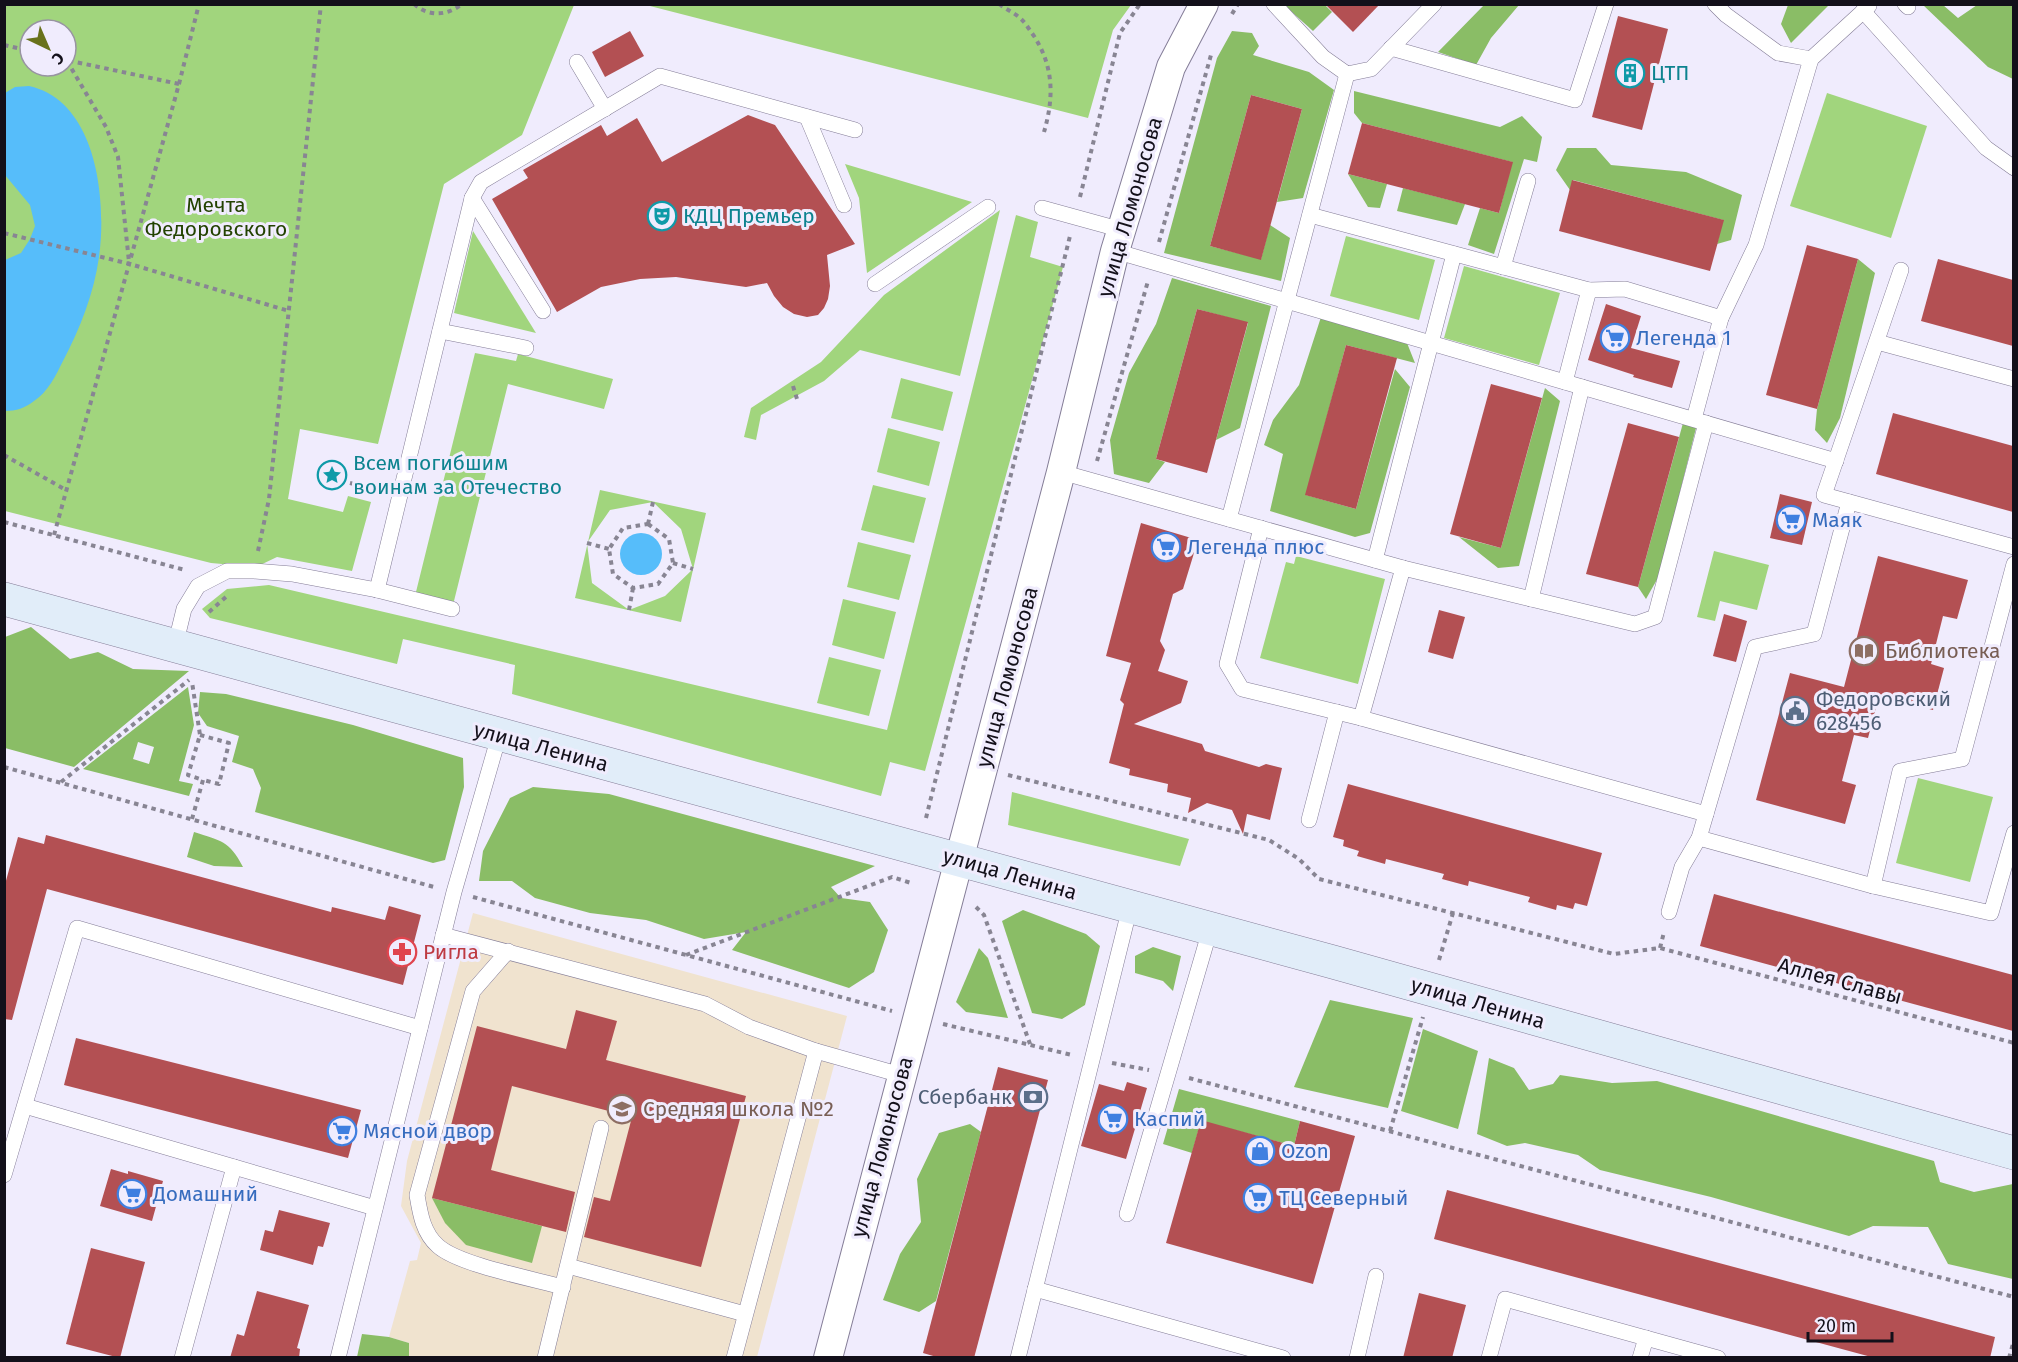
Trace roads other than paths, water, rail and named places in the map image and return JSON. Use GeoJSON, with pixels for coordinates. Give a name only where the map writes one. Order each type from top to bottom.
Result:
{"type":"FeatureCollection","features":[{"type":"Feature","properties":{"kind":"street","name":"улица Ломоносова"},"geometry":{"type":"LineString","coordinates":[[828,1358],[1061,472],[1118,241],[1171,67],[1204,4]]}},
{"type":"Feature","properties":{"kind":"street","name":"улица Ленина"},"geometry":{"type":"LineString","coordinates":[[4,599],[499,736],[958,859],[2013,1153]]}},
{"type":"Feature","properties":{"kind":"lane"},"geometry":{"type":"LineString","coordinates":[[1274,4],[1323,57],[1347,74],[1371,69],[1434,4]]}},
{"type":"Feature","properties":{"kind":"lane"},"geometry":{"type":"LineString","coordinates":[[1391,48],[1575,100],[1606,4]]}},
{"type":"Feature","properties":{"kind":"lane"},"geometry":{"type":"LineString","coordinates":[[1714,4],[1778,52],[1811,59]]}},
{"type":"Feature","properties":{"kind":"lane"},"geometry":{"type":"LineString","coordinates":[[1061,472],[1403,568],[1635,624],[1655,617],[1722,318],[1756,245],[1811,59],[1867,8],[1986,148],[2013,168]]}},
{"type":"Feature","properties":{"kind":"lane"},"geometry":{"type":"LineString","coordinates":[[577,62],[605,109]]}},
{"type":"Feature","properties":{"kind":"lane"},"geometry":{"type":"LineString","coordinates":[[1229,519],[1347,74]]}},
{"type":"Feature","properties":{"kind":"lane"},"geometry":{"type":"LineString","coordinates":[[377,590],[472,198],[481,182],[660,76],[855,130]]}},
{"type":"Feature","properties":{"kind":"lane"},"geometry":{"type":"LineString","coordinates":[[807,117],[844,205]]}},
{"type":"Feature","properties":{"kind":"lane"},"geometry":{"type":"LineString","coordinates":[[1503,267],[1528,181]]}},
{"type":"Feature","properties":{"kind":"lane"},"geometry":{"type":"LineString","coordinates":[[472,198],[543,311]]}},
{"type":"Feature","properties":{"kind":"lane"},"geometry":{"type":"LineString","coordinates":[[875,284],[988,207]]}},
{"type":"Feature","properties":{"kind":"lane"},"geometry":{"type":"LineString","coordinates":[[1042,207],[1075,217],[1153,262],[1836,461]]}},
{"type":"Feature","properties":{"kind":"lane"},"geometry":{"type":"LineString","coordinates":[[1310,214],[1589,290],[1625,289],[1722,318]]}},
{"type":"Feature","properties":{"kind":"lane"},"geometry":{"type":"LineString","coordinates":[[1375,560],[1454,254]]}},
{"type":"Feature","properties":{"kind":"lane"},"geometry":{"type":"LineString","coordinates":[[1901,270],[1824,495],[2013,546]]}},
{"type":"Feature","properties":{"kind":"lane"},"geometry":{"type":"LineString","coordinates":[[1565,382],[1589,290]]}},
{"type":"Feature","properties":{"kind":"lane"},"geometry":{"type":"LineString","coordinates":[[440,331],[526,348]]}},
{"type":"Feature","properties":{"kind":"lane"},"geometry":{"type":"LineString","coordinates":[[1876,342],[2013,379]]}},
{"type":"Feature","properties":{"kind":"lane"},"geometry":{"type":"LineString","coordinates":[[1531,598],[1582,387]]}},
{"type":"Feature","properties":{"kind":"lane"},"geometry":{"type":"LineString","coordinates":[[1670,912],[1682,867],[1699,838],[1755,647],[1814,634],[1849,501]]}},
{"type":"Feature","properties":{"kind":"lane"},"geometry":{"type":"LineString","coordinates":[[1260,528],[1227,664],[1242,689],[1361,718],[1706,814]]}},
{"type":"Feature","properties":{"kind":"lane"},"geometry":{"type":"LineString","coordinates":[[1873,885],[1900,771],[1962,759],[2013,564]]}},
{"type":"Feature","properties":{"kind":"lane"},"geometry":{"type":"LineString","coordinates":[[1361,718],[1403,568]]}},
{"type":"Feature","properties":{"kind":"lane"},"geometry":{"type":"LineString","coordinates":[[185,649],[184,609],[198,586],[227,571],[292,574],[377,590],[452,609]]}},
{"type":"Feature","properties":{"kind":"lane"},"geometry":{"type":"LineString","coordinates":[[1309,820],[1337,712]]}},
{"type":"Feature","properties":{"kind":"lane"},"geometry":{"type":"LineString","coordinates":[[338,1358],[454,892],[499,736]]}},
{"type":"Feature","properties":{"kind":"lane"},"geometry":{"type":"LineString","coordinates":[[1699,838],[1873,885],[1991,913],[2013,833]]}},
{"type":"Feature","properties":{"kind":"lane"},"geometry":{"type":"LineString","coordinates":[[1018,1358],[1130,907]]}},
{"type":"Feature","properties":{"kind":"lane"},"geometry":{"type":"LineString","coordinates":[[4,1175],[77,927],[420,1028]]}},
{"type":"Feature","properties":{"kind":"lane"},"geometry":{"type":"LineString","coordinates":[[1127,1214],[1210,930]]}},
{"type":"Feature","properties":{"kind":"lane"},"geometry":{"type":"LineString","coordinates":[[443,935],[705,1004],[749,1028],[816,1051],[901,1075]]}},
{"type":"Feature","properties":{"kind":"lane"},"geometry":{"type":"LineString","coordinates":[[508,951],[473,991],[417,1195],[422,1221],[438,1246],[464,1260],[563,1287]]}},
{"type":"Feature","properties":{"kind":"lane"},"geometry":{"type":"LineString","coordinates":[[734,1358],[816,1051]]}},
{"type":"Feature","properties":{"kind":"lane"},"geometry":{"type":"LineString","coordinates":[[25,1106],[375,1209]]}},
{"type":"Feature","properties":{"kind":"lane"},"geometry":{"type":"LineString","coordinates":[[546,1358],[602,1128]]}},
{"type":"Feature","properties":{"kind":"lane"},"geometry":{"type":"LineString","coordinates":[[182,1358],[234,1167]]}},
{"type":"Feature","properties":{"kind":"lane"},"geometry":{"type":"LineString","coordinates":[[568,1266],[745,1314]]}},
{"type":"Feature","properties":{"kind":"lane"},"geometry":{"type":"LineString","coordinates":[[1357,1358],[1376,1276]]}},
{"type":"Feature","properties":{"kind":"lane"},"geometry":{"type":"LineString","coordinates":[[1035,1289],[1283,1358]]}},
{"type":"Feature","properties":{"kind":"lane"},"geometry":{"type":"LineString","coordinates":[[1489,1358],[1505,1299],[1718,1358]]}},
{"type":"Feature","properties":{"kind":"lane"},"geometry":{"type":"LineString","coordinates":[[1640,1358],[1646,1338]]}},
{"type":"Feature","properties":{"kind":"water"},"geometry":{"type":"Polygon","coordinates":[[[29,86],[52,95],[70,111],[83,132],[98,182],[101,234],[97,270],[86,311],[57,372],[47,388],[34,401],[20,409],[5,411],[5,260],[21,253],[35,226],[30,205],[5,175],[5,93],[15,87],[29,86]]]}},
{"type":"Feature","properties":{"kind":"water"},"geometry":{"type":"Polygon","coordinates":[[[641,533],[656,539],[662,554],[656,569],[641,575],[626,569],[620,554],[626,539],[641,533]]]}},
{"type":"Feature","properties":{"kind":"place","name":"ЦТП"},"geometry":{"type":"Point","coordinates":[1630,73]}},
{"type":"Feature","properties":{"kind":"place","name":"КДЦ Премьер"},"geometry":{"type":"Point","coordinates":[662,216]}},
{"type":"Feature","properties":{"kind":"place","name":"Легенда 1"},"geometry":{"type":"Point","coordinates":[1615,338]}},
{"type":"Feature","properties":{"kind":"place","name":"Всем погибшим воинам за Отечество"},"geometry":{"type":"Point","coordinates":[332,475]}},
{"type":"Feature","properties":{"kind":"place","name":"Маяк"},"geometry":{"type":"Point","coordinates":[1791,520]}},
{"type":"Feature","properties":{"kind":"place","name":"Легенда плюс"},"geometry":{"type":"Point","coordinates":[1166,547]}},
{"type":"Feature","properties":{"kind":"place","name":"Библиотека"},"geometry":{"type":"Point","coordinates":[1864,651]}},
{"type":"Feature","properties":{"kind":"place","name":"Федоровский 628456"},"geometry":{"type":"Point","coordinates":[1795,711]}},
{"type":"Feature","properties":{"kind":"place","name":"Ригла"},"geometry":{"type":"Point","coordinates":[402,952]}},
{"type":"Feature","properties":{"kind":"place","name":"Сбербанк"},"geometry":{"type":"Point","coordinates":[1033,1097]}},
{"type":"Feature","properties":{"kind":"place","name":"Средняя школа №2"},"geometry":{"type":"Point","coordinates":[622,1109]}},
{"type":"Feature","properties":{"kind":"place","name":"Каспий"},"geometry":{"type":"Point","coordinates":[1113,1119]}},
{"type":"Feature","properties":{"kind":"place","name":"Мясной двор"},"geometry":{"type":"Point","coordinates":[342,1131]}},
{"type":"Feature","properties":{"kind":"place","name":"Ozon"},"geometry":{"type":"Point","coordinates":[1260,1151]}},
{"type":"Feature","properties":{"kind":"place","name":"Домашний"},"geometry":{"type":"Point","coordinates":[132,1194]}},
{"type":"Feature","properties":{"kind":"place","name":"ТЦ Северный"},"geometry":{"type":"Point","coordinates":[1258,1198]}},
{"type":"Feature","properties":{"kind":"park label","name":"Мечта Федоровского"},"geometry":{"type":"Point","coordinates":[216,217]}}]}
